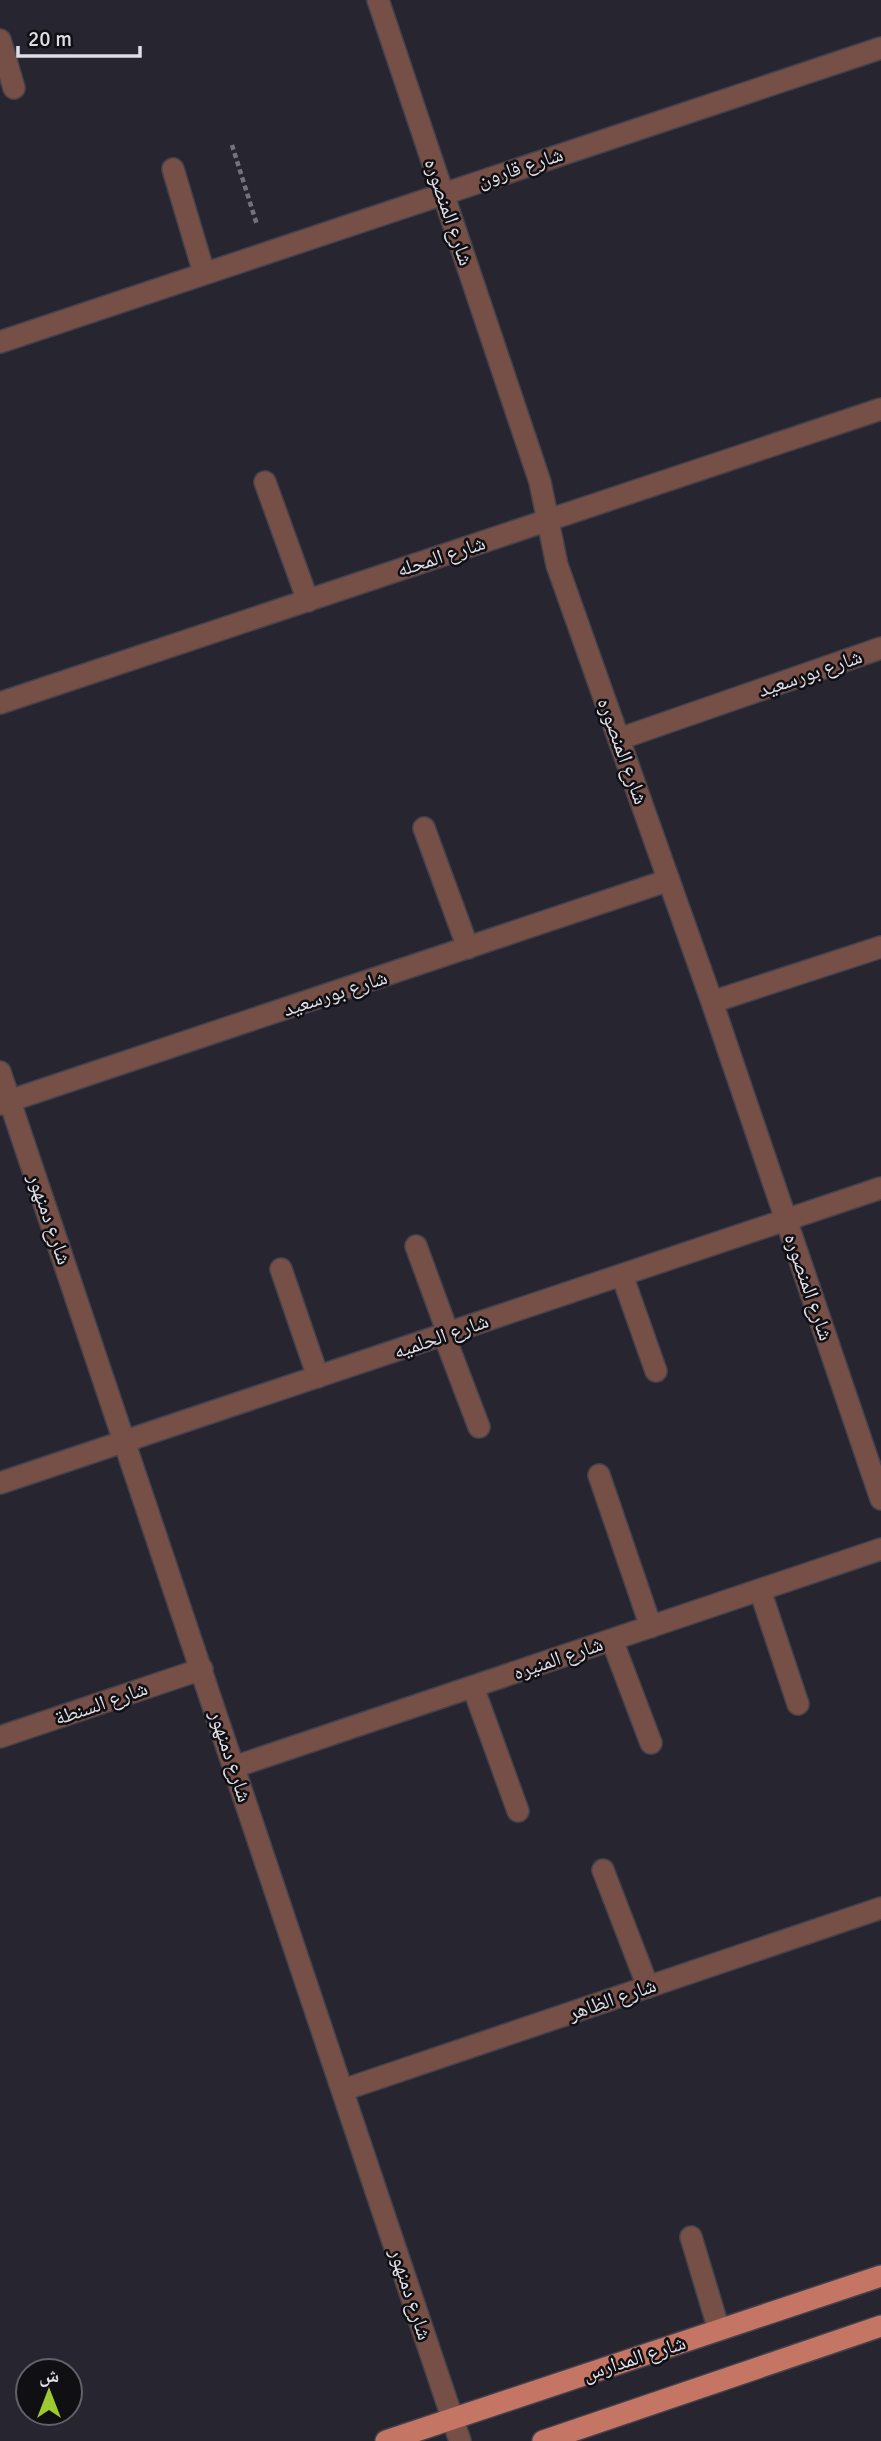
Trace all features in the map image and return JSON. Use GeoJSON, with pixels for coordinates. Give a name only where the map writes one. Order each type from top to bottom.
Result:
{"type":"FeatureCollection","features":[{"type":"Feature","properties":{"kind":"main road","name":"شارع المدارس"},"geometry":{"type":"LineString","coordinates":[[386,2441],[881,2276]]}},
{"type":"Feature","properties":{"kind":"main road"},"geometry":{"type":"LineString","coordinates":[[543,2441],[881,2326]]}},
{"type":"Feature","properties":{"kind":"street","name":"شارع المنصوره"},"geometry":{"type":"LineString","coordinates":[[378,0],[540,482],[557,565],[712,1002],[881,1499]]}},
{"type":"Feature","properties":{"kind":"street"},"geometry":{"type":"LineString","coordinates":[[0,40],[14,88]]}},
{"type":"Feature","properties":{"kind":"street","name":"شارع قارون"},"geometry":{"type":"LineString","coordinates":[[0,342],[881,48]]}},
{"type":"Feature","properties":{"kind":"street"},"geometry":{"type":"LineString","coordinates":[[173,169],[204,274]]}},
{"type":"Feature","properties":{"kind":"street","name":"شارع المحله"},"geometry":{"type":"LineString","coordinates":[[0,703],[881,409]]}},
{"type":"Feature","properties":{"kind":"street"},"geometry":{"type":"LineString","coordinates":[[265,482],[308,601]]}},
{"type":"Feature","properties":{"kind":"street","name":"شارع بورسعيد"},"geometry":{"type":"LineString","coordinates":[[619,739],[881,648]]}},
{"type":"Feature","properties":{"kind":"street"},"geometry":{"type":"LineString","coordinates":[[424,828],[468,948]]}},
{"type":"Feature","properties":{"kind":"street","name":"شارع بورسعيد"},"geometry":{"type":"LineString","coordinates":[[5,1103],[669,880]]}},
{"type":"Feature","properties":{"kind":"street"},"geometry":{"type":"LineString","coordinates":[[712,1002],[881,947]]}},
{"type":"Feature","properties":{"kind":"street","name":"شارع دمنهور"},"geometry":{"type":"LineString","coordinates":[[0,1072],[5,1103],[126,1441],[460,2441]]}},
{"type":"Feature","properties":{"kind":"street","name":"شارع الحلميه"},"geometry":{"type":"LineString","coordinates":[[0,1483],[881,1188]]}},
{"type":"Feature","properties":{"kind":"street"},"geometry":{"type":"LineString","coordinates":[[416,1246],[479,1427]]}},
{"type":"Feature","properties":{"kind":"street"},"geometry":{"type":"LineString","coordinates":[[281,1269],[318,1377]]}},
{"type":"Feature","properties":{"kind":"street"},"geometry":{"type":"LineString","coordinates":[[622,1275],[656,1371]]}},
{"type":"Feature","properties":{"kind":"street"},"geometry":{"type":"LineString","coordinates":[[599,1475],[651,1627]]}},
{"type":"Feature","properties":{"kind":"street","name":"شارع المنيره"},"geometry":{"type":"LineString","coordinates":[[234,1767],[881,1549]]}},
{"type":"Feature","properties":{"kind":"street"},"geometry":{"type":"LineString","coordinates":[[760,1590],[799,1704]]}},
{"type":"Feature","properties":{"kind":"street"},"geometry":{"type":"LineString","coordinates":[[612,1640],[651,1743]]}},
{"type":"Feature","properties":{"kind":"street","name":"شارع السنطة"},"geometry":{"type":"LineString","coordinates":[[0,1737],[202,1669]]}},
{"type":"Feature","properties":{"kind":"street"},"geometry":{"type":"LineString","coordinates":[[473,1687],[518,1811]]}},
{"type":"Feature","properties":{"kind":"street"},"geometry":{"type":"LineString","coordinates":[[603,1870],[649,1987]]}},
{"type":"Feature","properties":{"kind":"street","name":"شارع الظاهر"},"geometry":{"type":"LineString","coordinates":[[343,2090],[881,1908]]}},
{"type":"Feature","properties":{"kind":"street"},"geometry":{"type":"LineString","coordinates":[[691,2237],[719,2330]]}},
{"type":"Feature","properties":{"kind":"path"},"geometry":{"type":"LineString","coordinates":[[232,145],[266,253]]}}]}
